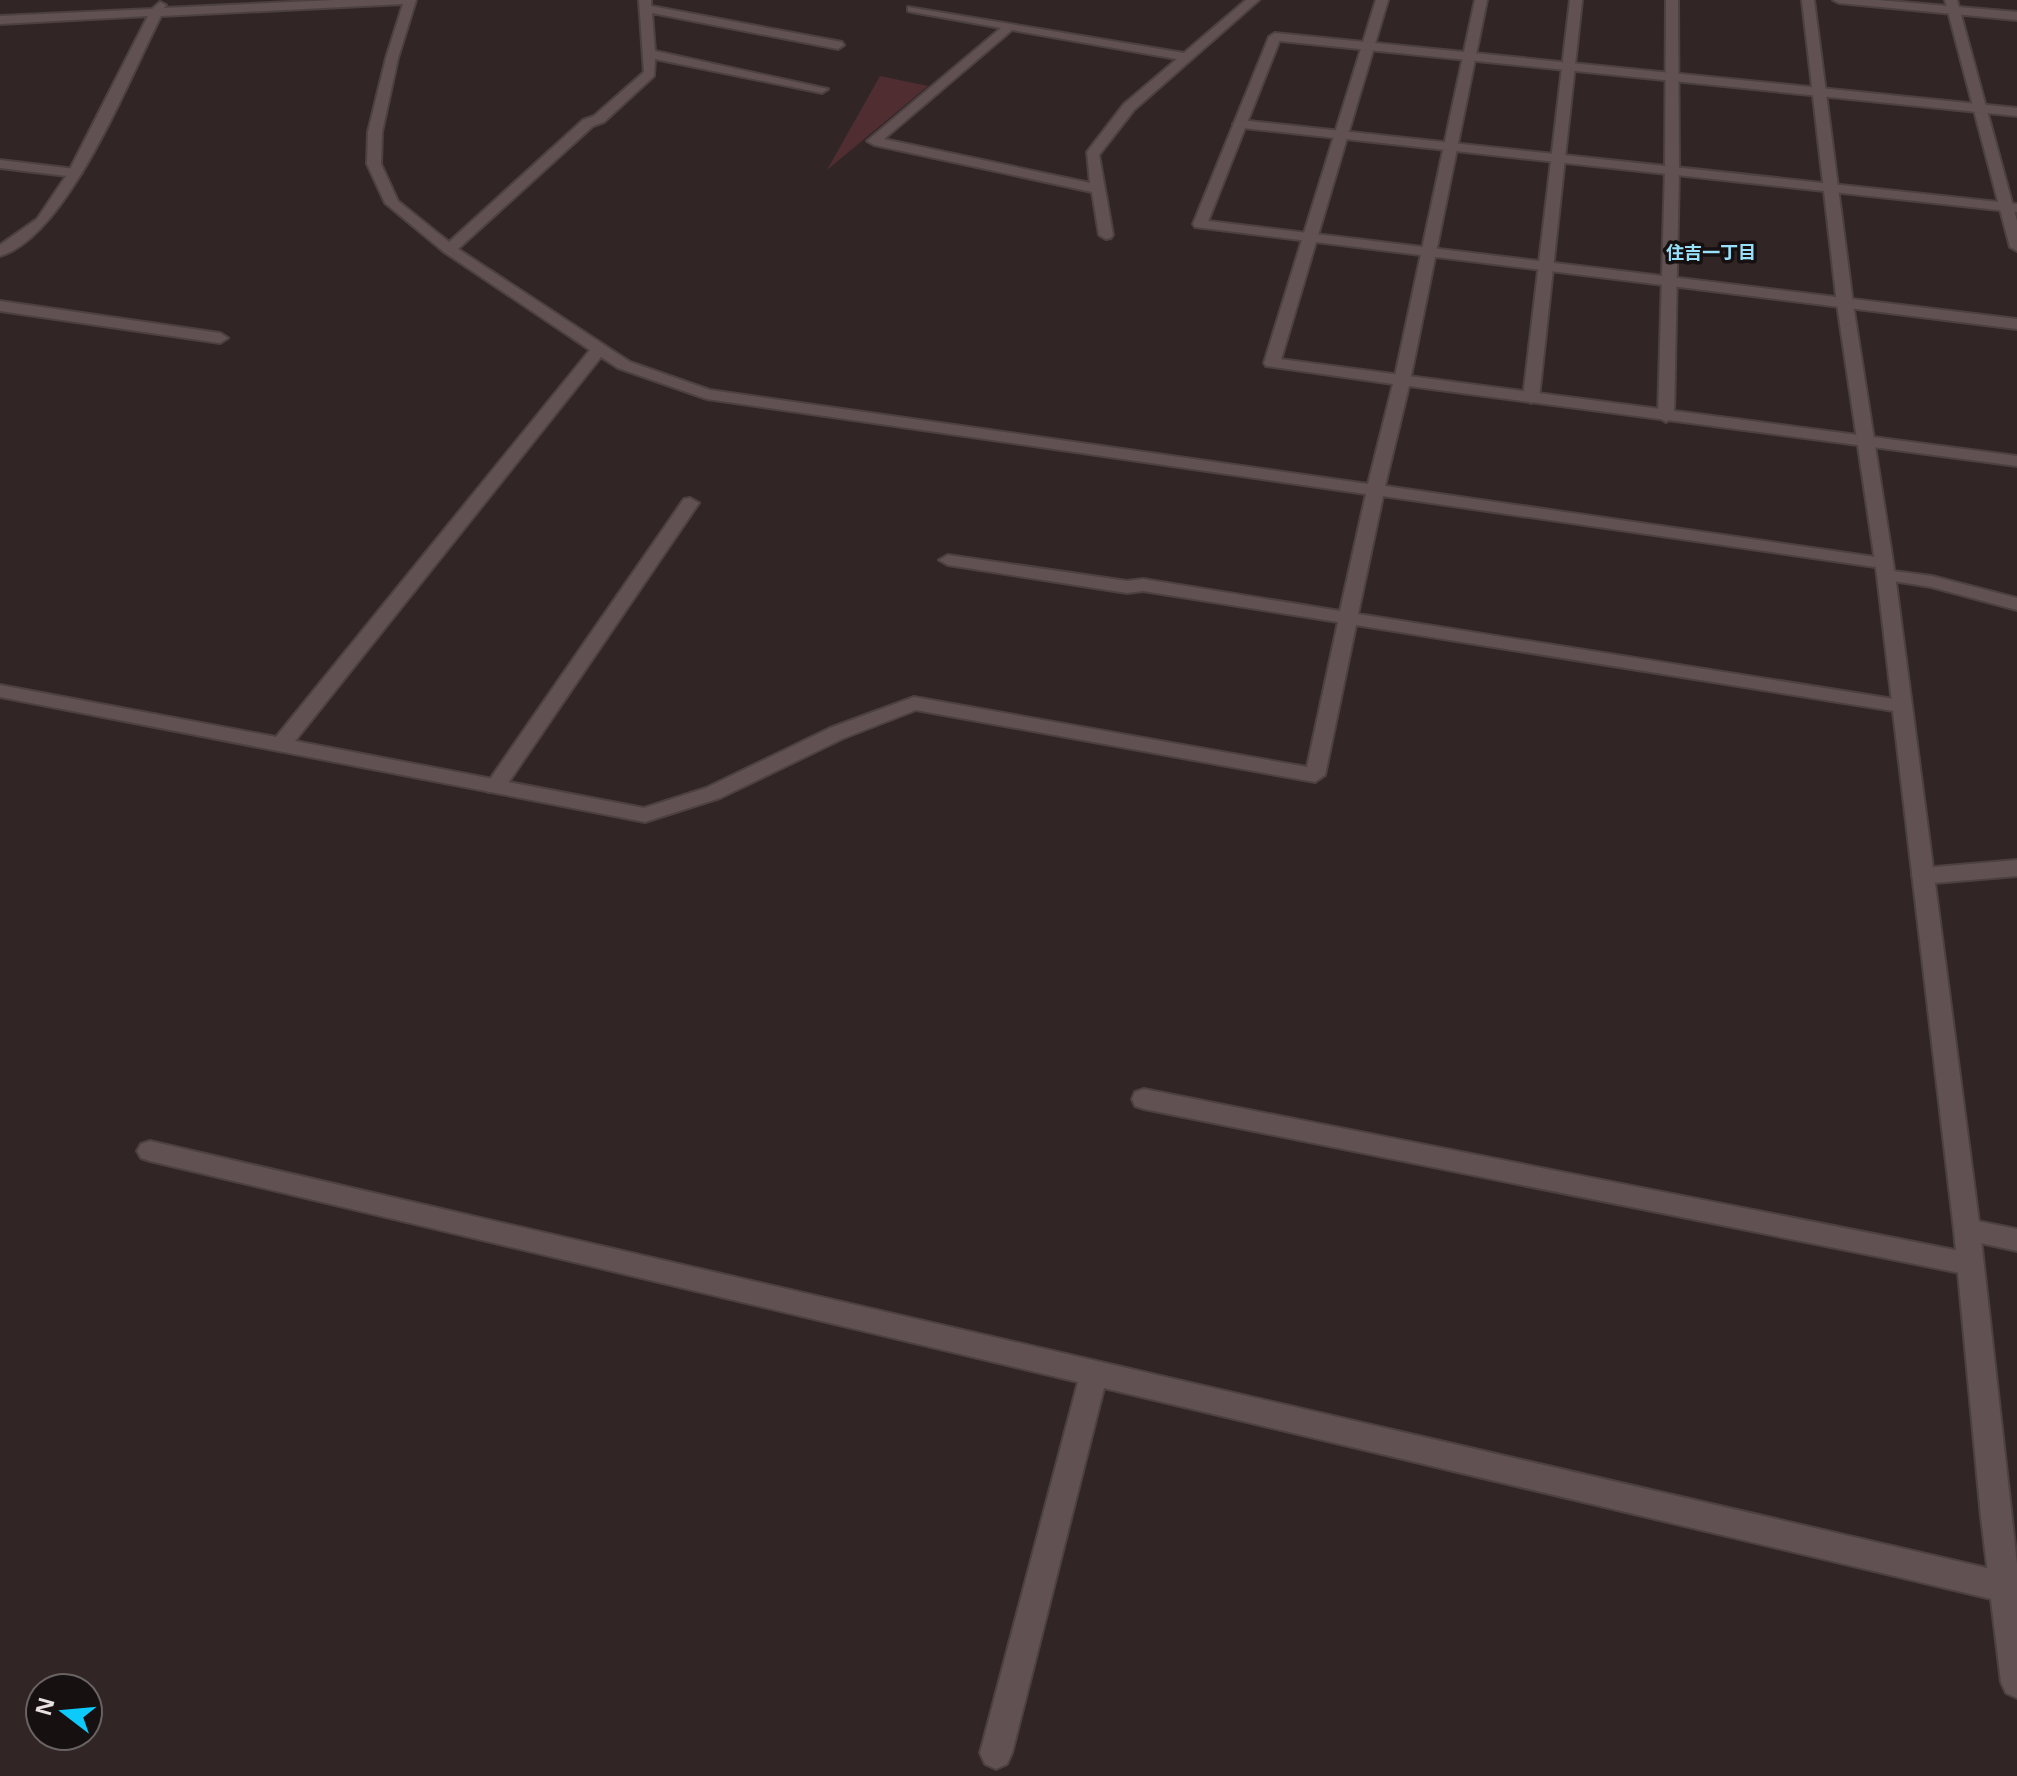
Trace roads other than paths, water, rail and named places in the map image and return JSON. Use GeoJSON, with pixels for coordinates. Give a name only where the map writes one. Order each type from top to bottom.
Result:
{"type":"FeatureCollection","features":[{"type":"Feature","properties":{"kind":"street"},"geometry":{"type":"LineString","coordinates":[[0,252],[42,222],[75,173],[162,0]]}},
{"type":"Feature","properties":{"kind":"street"},"geometry":{"type":"LineString","coordinates":[[0,20],[408,0],[375,132],[374,164],[392,203],[449,249],[624,365],[707,394],[1884,569],[2017,604]]}},
{"type":"Feature","properties":{"kind":"street"},"geometry":{"type":"LineString","coordinates":[[1106,235],[1092,155],[1129,107],[1253,0]]}},
{"type":"Feature","properties":{"kind":"street"},"geometry":{"type":"LineString","coordinates":[[1382,0],[1272,363],[2017,461]]}},
{"type":"Feature","properties":{"kind":"street"},"geometry":{"type":"LineString","coordinates":[[0,691],[645,815],[713,793],[837,733],[914,703],[1315,775],[1375,491],[1402,381],[1481,0]]}},
{"type":"Feature","properties":{"kind":"street"},"geometry":{"type":"LineString","coordinates":[[1531,398],[1576,0]]}},
{"type":"Feature","properties":{"kind":"street"},"geometry":{"type":"LineString","coordinates":[[1666,417],[1672,170],[1672,0]]}},
{"type":"Feature","properties":{"kind":"street"},"geometry":{"type":"LineString","coordinates":[[1808,0],[1845,304],[1884,569],[1970,1264],[2006,1520],[2004,1587],[2017,1682]]}},
{"type":"Feature","properties":{"kind":"street"},"geometry":{"type":"LineString","coordinates":[[1839,0],[1953,5],[2017,16]]}},
{"type":"Feature","properties":{"kind":"street"},"geometry":{"type":"LineString","coordinates":[[449,249],[588,123],[599,119],[650,73],[645,4],[838,45]]}},
{"type":"Feature","properties":{"kind":"street"},"geometry":{"type":"LineString","coordinates":[[1953,5],[1980,108],[2011,207],[2017,247]]}},
{"type":"Feature","properties":{"kind":"street"},"geometry":{"type":"LineString","coordinates":[[912,9],[1186,57]]}},
{"type":"Feature","properties":{"kind":"street"},"geometry":{"type":"LineString","coordinates":[[1010,26],[874,141],[1098,189]]}},
{"type":"Feature","properties":{"kind":"street"},"geometry":{"type":"LineString","coordinates":[[2017,112],[1275,37],[1200,224],[2017,324]]}},
{"type":"Feature","properties":{"kind":"street"},"geometry":{"type":"LineString","coordinates":[[649,54],[822,89]]}},
{"type":"Feature","properties":{"kind":"street"},"geometry":{"type":"LineString","coordinates":[[1240,124],[2011,207]]}},
{"type":"Feature","properties":{"kind":"street"},"geometry":{"type":"LineString","coordinates":[[0,164],[75,173]]}},
{"type":"Feature","properties":{"kind":"street"},"geometry":{"type":"LineString","coordinates":[[0,306],[220,338]]}},
{"type":"Feature","properties":{"kind":"street"},"geometry":{"type":"LineString","coordinates":[[279,747],[599,349]]}},
{"type":"Feature","properties":{"kind":"street"},"geometry":{"type":"LineString","coordinates":[[495,787],[690,503]]}},
{"type":"Feature","properties":{"kind":"street"},"geometry":{"type":"LineString","coordinates":[[948,560],[1127,587],[1143,585],[1900,706]]}},
{"type":"Feature","properties":{"kind":"street"},"geometry":{"type":"LineString","coordinates":[[1923,876],[2017,868]]}},
{"type":"Feature","properties":{"kind":"street"},"geometry":{"type":"LineString","coordinates":[[1144,1099],[1970,1264]]}},
{"type":"Feature","properties":{"kind":"street"},"geometry":{"type":"LineString","coordinates":[[150,1151],[2004,1587]]}},
{"type":"Feature","properties":{"kind":"street"},"geometry":{"type":"LineString","coordinates":[[1967,1230],[2017,1240]]}},
{"type":"Feature","properties":{"kind":"street"},"geometry":{"type":"LineString","coordinates":[[996,1753],[1094,1372]]}},
{"type":"Feature","properties":{"kind":"district","name":"住吉一丁目"},"geometry":{"type":"Point","coordinates":[1711,252]}}]}
